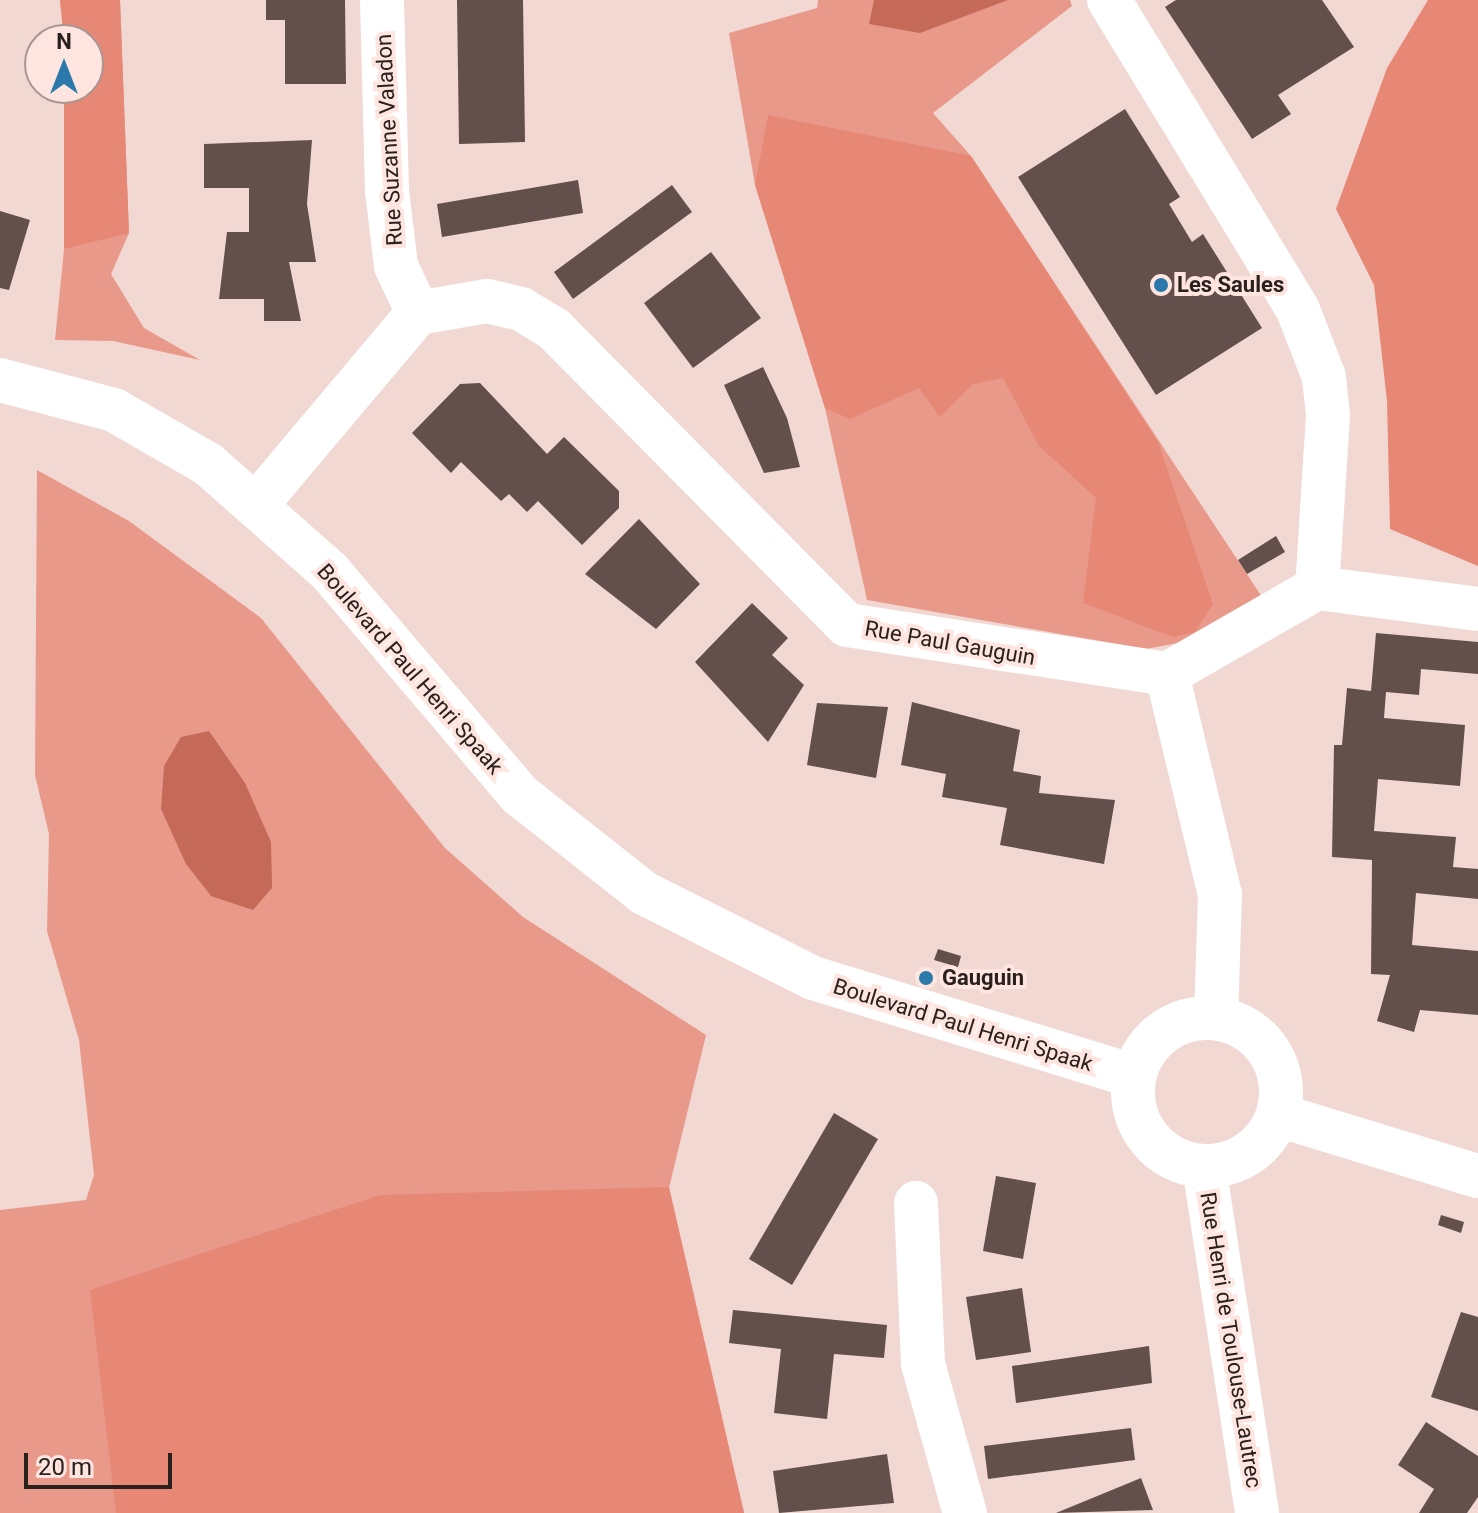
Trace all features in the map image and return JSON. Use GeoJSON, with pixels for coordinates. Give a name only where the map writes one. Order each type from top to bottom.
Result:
{"type":"FeatureCollection","features":[{"type":"Feature","properties":{"kind":"street","name":"Rue Suzanne Valadon"},"geometry":{"type":"LineString","coordinates":[[382,0],[387,191],[396,266],[418,313]]}},
{"type":"Feature","properties":{"kind":"street"},"geometry":{"type":"LineString","coordinates":[[1109,0],[1315,346],[1328,415],[1317,588]]}},
{"type":"Feature","properties":{"kind":"street","name":"Rue Paul Gauguin"},"geometry":{"type":"LineString","coordinates":[[418,313],[487,301],[521,309],[554,329],[847,625],[1167,674]]}},
{"type":"Feature","properties":{"kind":"street"},"geometry":{"type":"LineString","coordinates":[[257,504],[418,313]]}},
{"type":"Feature","properties":{"kind":"street","name":"Boulevard Paul Henri Spaak"},"geometry":{"type":"LineString","coordinates":[[0,380],[141,423],[257,504],[330,572],[520,795],[644,893],[813,978],[1134,1076]]}},
{"type":"Feature","properties":{"kind":"street"},"geometry":{"type":"LineString","coordinates":[[1216,1018],[1220,894],[1167,674],[1317,588],[1478,609]]}},
{"type":"Feature","properties":{"kind":"street"},"geometry":{"type":"LineString","coordinates":[[1216,1018],[1248,1029],[1269,1049],[1282,1081],[1278,1115],[1251,1152],[1204,1166],[1174,1159],[1149,1138],[1135,1109],[1134,1076],[1160,1034],[1183,1021],[1216,1018]]}},
{"type":"Feature","properties":{"kind":"street"},"geometry":{"type":"LineString","coordinates":[[1278,1115],[1478,1176]]}},
{"type":"Feature","properties":{"kind":"street","name":"Rue Henri de Toulouse-Lautrec"},"geometry":{"type":"LineString","coordinates":[[1204,1166],[1257,1513]]}},
{"type":"Feature","properties":{"kind":"street"},"geometry":{"type":"LineString","coordinates":[[916,1203],[923,1364],[965,1513]]}},
{"type":"Feature","properties":{"kind":"shaded area"},"geometry":{"type":"Polygon","coordinates":[[[60,0],[120,0],[129,233],[111,274],[144,328],[200,360],[113,341],[55,340],[64,249],[64,104],[104,104],[104,24],[62,24],[60,0]]]}},
{"type":"Feature","properties":{"kind":"shaded area"},"geometry":{"type":"Polygon","coordinates":[[[60,0],[120,0],[129,233],[64,249],[64,104],[104,104],[104,24],[62,24],[60,0]]]}},
{"type":"Feature","properties":{"kind":"shaded area"},"geometry":{"type":"Polygon","coordinates":[[[818,0],[1070,0],[1072,6],[933,113],[971,156],[1262,597],[1178,643],[1146,649],[867,600],[825,408],[755,185],[729,33],[817,8],[818,0]]]}},
{"type":"Feature","properties":{"kind":"shaded area"},"geometry":{"type":"Polygon","coordinates":[[[874,0],[1008,0],[920,33],[869,24],[874,0]]]}},
{"type":"Feature","properties":{"kind":"shaded area"},"geometry":{"type":"Polygon","coordinates":[[[1428,0],[1478,0],[1478,566],[1390,529],[1387,401],[1374,285],[1336,209],[1387,68],[1428,0]]]}},
{"type":"Feature","properties":{"kind":"shaded area"},"geometry":{"type":"Polygon","coordinates":[[[768,115],[971,156],[1158,442],[1213,604],[1195,632],[1173,637],[1083,603],[1096,498],[1039,446],[1003,378],[973,384],[940,417],[919,388],[850,419],[825,408],[755,185],[768,115]]]}},
{"type":"Feature","properties":{"kind":"shaded area"},"geometry":{"type":"Polygon","coordinates":[[[37,470],[129,521],[261,618],[445,848],[523,917],[706,1035],[669,1188],[744,1513],[0,1513],[0,1210],[86,1200],[94,1175],[79,1040],[47,931],[49,834],[35,775],[37,470]]]}},
{"type":"Feature","properties":{"kind":"shaded area"},"geometry":{"type":"Polygon","coordinates":[[[209,731],[245,783],[271,842],[272,888],[253,910],[211,896],[186,864],[161,809],[164,766],[181,737],[209,731]]]}},
{"type":"Feature","properties":{"kind":"shaded area"},"geometry":{"type":"Polygon","coordinates":[[[669,1187],[744,1513],[116,1513],[90,1290],[380,1195],[669,1187]]]}},
{"type":"Feature","properties":{"kind":"building"},"geometry":{"type":"Polygon","coordinates":[[[266,0],[345,0],[346,84],[285,84],[285,20],[266,20],[266,0]]]}},
{"type":"Feature","properties":{"kind":"building"},"geometry":{"type":"Polygon","coordinates":[[[457,0],[523,0],[525,142],[459,144],[457,0]]]}},
{"type":"Feature","properties":{"kind":"building"},"geometry":{"type":"Polygon","coordinates":[[[1176,0],[1322,0],[1354,47],[1278,95],[1291,114],[1252,139],[1165,7],[1176,0]]]}},
{"type":"Feature","properties":{"kind":"building","name":"Les Saules"},"geometry":{"type":"Polygon","coordinates":[[[1125,109],[1180,197],[1169,204],[1192,242],[1203,234],[1262,328],[1156,395],[1018,177],[1125,109]]]}},
{"type":"Feature","properties":{"kind":"building"},"geometry":{"type":"Polygon","coordinates":[[[312,140],[307,204],[316,262],[289,262],[301,321],[264,321],[264,299],[219,299],[227,232],[249,232],[249,188],[204,188],[204,144],[312,140]]]}},
{"type":"Feature","properties":{"kind":"building"},"geometry":{"type":"Polygon","coordinates":[[[578,180],[583,213],[442,237],[437,204],[578,180]]]}},
{"type":"Feature","properties":{"kind":"building"},"geometry":{"type":"Polygon","coordinates":[[[672,185],[692,212],[573,299],[554,272],[672,185]]]}},
{"type":"Feature","properties":{"kind":"building"},"geometry":{"type":"Polygon","coordinates":[[[0,211],[30,220],[9,290],[0,288],[0,211]]]}},
{"type":"Feature","properties":{"kind":"building"},"geometry":{"type":"Polygon","coordinates":[[[711,252],[761,318],[693,368],[644,303],[711,252]]]}},
{"type":"Feature","properties":{"kind":"building"},"geometry":{"type":"Polygon","coordinates":[[[763,367],[787,418],[800,467],[764,473],[724,385],[763,367]]]}},
{"type":"Feature","properties":{"kind":"building"},"geometry":{"type":"Polygon","coordinates":[[[480,383],[547,454],[564,437],[619,491],[619,508],[582,545],[538,501],[527,512],[509,494],[501,501],[461,462],[451,473],[412,433],[460,384],[480,383]]]}},
{"type":"Feature","properties":{"kind":"building"},"geometry":{"type":"Polygon","coordinates":[[[639,519],[700,584],[656,629],[585,574],[639,519]]]}},
{"type":"Feature","properties":{"kind":"building"},"geometry":{"type":"Polygon","coordinates":[[[1276,536],[1285,552],[1247,574],[1238,560],[1276,536]]]}},
{"type":"Feature","properties":{"kind":"building"},"geometry":{"type":"Polygon","coordinates":[[[752,603],[788,638],[772,655],[804,685],[768,742],[695,662],[752,603]]]}},
{"type":"Feature","properties":{"kind":"building"},"geometry":{"type":"Polygon","coordinates":[[[1376,633],[1478,642],[1478,674],[1421,669],[1419,695],[1386,692],[1384,718],[1465,725],[1460,786],[1378,779],[1374,831],[1456,837],[1453,867],[1478,869],[1478,899],[1416,893],[1412,945],[1478,951],[1478,1015],[1420,1010],[1414,1032],[1377,1021],[1390,975],[1371,974],[1372,860],[1332,857],[1334,745],[1342,745],[1347,688],[1371,691],[1376,633]]]}},
{"type":"Feature","properties":{"kind":"building"},"geometry":{"type":"Polygon","coordinates":[[[912,702],[1020,730],[1013,771],[1041,776],[1039,793],[1115,800],[1104,864],[1000,845],[1007,808],[942,797],[946,774],[901,765],[912,702]]]}},
{"type":"Feature","properties":{"kind":"building"},"geometry":{"type":"Polygon","coordinates":[[[817,703],[888,707],[876,778],[807,765],[817,703]]]}},
{"type":"Feature","properties":{"kind":"building"},"geometry":{"type":"Polygon","coordinates":[[[938,949],[961,956],[958,967],[934,960],[938,949]]]}},
{"type":"Feature","properties":{"kind":"building"},"geometry":{"type":"Polygon","coordinates":[[[834,1113],[878,1139],[792,1285],[749,1259],[834,1113]]]}},
{"type":"Feature","properties":{"kind":"building"},"geometry":{"type":"Polygon","coordinates":[[[996,1176],[1036,1183],[1023,1259],[983,1251],[996,1176]]]}},
{"type":"Feature","properties":{"kind":"building"},"geometry":{"type":"Polygon","coordinates":[[[1441,1215],[1464,1222],[1461,1233],[1438,1225],[1441,1215]]]}},
{"type":"Feature","properties":{"kind":"building"},"geometry":{"type":"Polygon","coordinates":[[[1022,1288],[1031,1352],[976,1360],[966,1297],[1022,1288]]]}},
{"type":"Feature","properties":{"kind":"building"},"geometry":{"type":"Polygon","coordinates":[[[733,1310],[887,1325],[884,1358],[834,1354],[827,1419],[774,1413],[781,1349],[729,1343],[733,1310]]]}},
{"type":"Feature","properties":{"kind":"building"},"geometry":{"type":"Polygon","coordinates":[[[1461,1312],[1478,1317],[1478,1411],[1431,1397],[1461,1312]]]}},
{"type":"Feature","properties":{"kind":"building"},"geometry":{"type":"Polygon","coordinates":[[[1149,1346],[1152,1383],[1016,1403],[1012,1366],[1149,1346]]]}},
{"type":"Feature","properties":{"kind":"building"},"geometry":{"type":"Polygon","coordinates":[[[1426,1422],[1478,1456],[1478,1497],[1467,1513],[1419,1513],[1434,1489],[1398,1465],[1426,1422]]]}},
{"type":"Feature","properties":{"kind":"building"},"geometry":{"type":"Polygon","coordinates":[[[1131,1428],[1135,1460],[988,1479],[984,1446],[1131,1428]]]}},
{"type":"Feature","properties":{"kind":"building"},"geometry":{"type":"Polygon","coordinates":[[[887,1454],[894,1503],[779,1513],[773,1471],[887,1454]]]}},
{"type":"Feature","properties":{"kind":"building"},"geometry":{"type":"Polygon","coordinates":[[[1141,1478],[1153,1510],[1056,1513],[1141,1478]]]}},
{"type":"Feature","properties":{"kind":"place","name":"Les Saules"},"geometry":{"type":"Point","coordinates":[1161,285]}},
{"type":"Feature","properties":{"kind":"place","name":"Gauguin"},"geometry":{"type":"Point","coordinates":[926,978]}}]}
